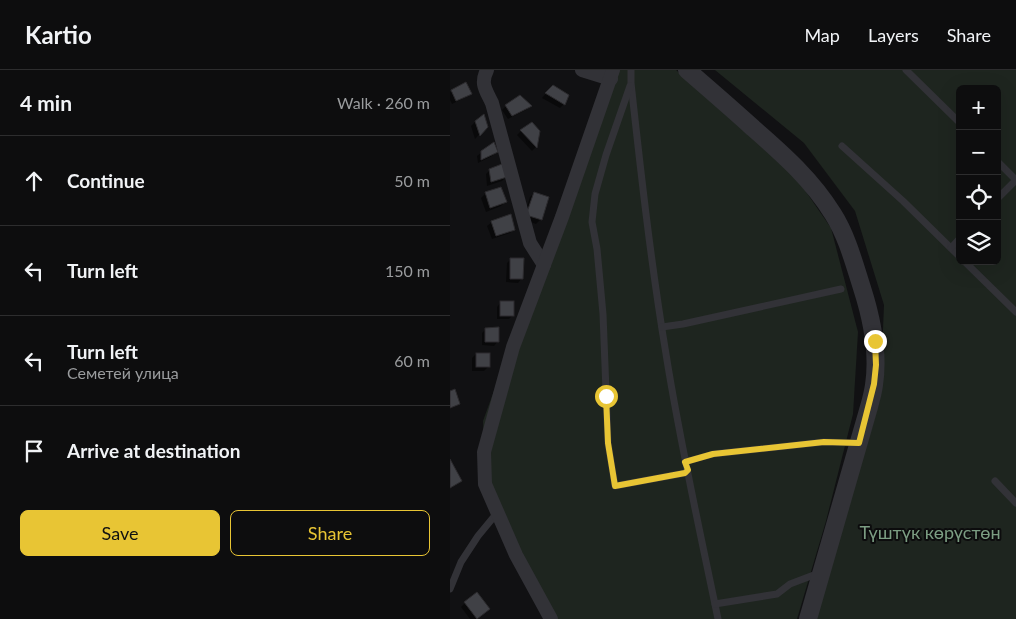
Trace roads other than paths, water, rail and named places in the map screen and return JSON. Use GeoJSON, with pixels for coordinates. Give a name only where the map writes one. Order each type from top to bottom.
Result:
{"type":"FeatureCollection","features":[{"type":"Feature","properties":{"kind":"street"},"geometry":{"type":"LineString","coordinates":[[487,70],[484,77],[484,86],[492,103],[530,243],[544,265]]}},
{"type":"Feature","properties":{"kind":"street"},"geometry":{"type":"LineString","coordinates":[[551,619],[516,555],[485,484],[484,452],[513,347],[612,75],[582,70]]}},
{"type":"Feature","properties":{"kind":"street"},"geometry":{"type":"LineString","coordinates":[[687,70],[797,167],[824,199],[834,215],[851,252],[870,315],[875,341],[876,365],[874,384],[859,443],[808,619]]}},
{"type":"Feature","properties":{"kind":"lane"},"geometry":{"type":"LineString","coordinates":[[631,70],[646,214],[662,327],[685,462],[718,619]]}},
{"type":"Feature","properties":{"kind":"lane"},"geometry":{"type":"LineString","coordinates":[[906,70],[956,119]]}},
{"type":"Feature","properties":{"kind":"lane"},"geometry":{"type":"LineString","coordinates":[[631,83],[606,155],[595,194],[592,222],[597,249],[603,314],[608,443],[615,486],[685,473],[688,470]]}},
{"type":"Feature","properties":{"kind":"lane"},"geometry":{"type":"LineString","coordinates":[[842,146],[904,201],[956,253]]}},
{"type":"Feature","properties":{"kind":"lane"},"geometry":{"type":"LineString","coordinates":[[1001,165],[1016,180],[1001,195]]}},
{"type":"Feature","properties":{"kind":"lane"},"geometry":{"type":"LineString","coordinates":[[950,248],[956,242]]}},
{"type":"Feature","properties":{"kind":"lane"},"geometry":{"type":"LineString","coordinates":[[968,265],[1016,312]]}},
{"type":"Feature","properties":{"kind":"lane"},"geometry":{"type":"LineString","coordinates":[[662,327],[841,289]]}},
{"type":"Feature","properties":{"kind":"lane"},"geometry":{"type":"LineString","coordinates":[[685,462],[713,454],[824,442],[859,443]]}},
{"type":"Feature","properties":{"kind":"lane"},"geometry":{"type":"LineString","coordinates":[[995,481],[1016,503]]}},
{"type":"Feature","properties":{"kind":"lane"},"geometry":{"type":"LineString","coordinates":[[450,589],[461,562],[478,536],[497,513]]}},
{"type":"Feature","properties":{"kind":"lane"},"geometry":{"type":"LineString","coordinates":[[715,604],[776,594],[790,584],[821,572]]}},
{"type":"Feature","properties":{"kind":"park label","name":"Түштүк көрүстөн"},"geometry":{"type":"Point","coordinates":[930,532]}}]}
